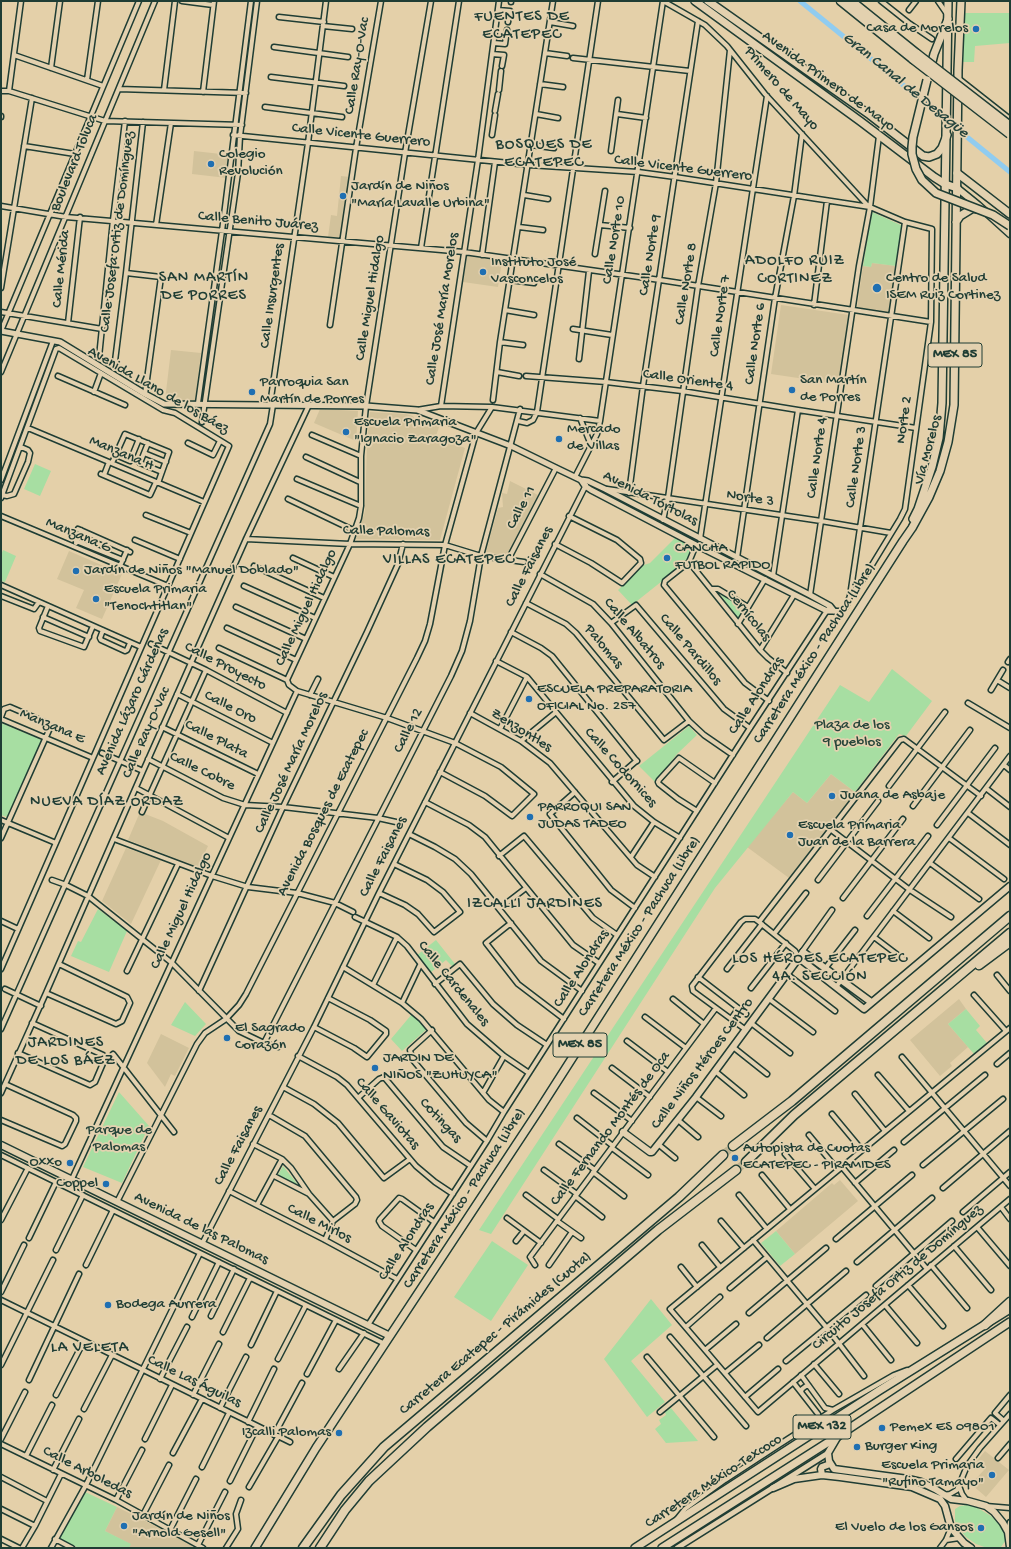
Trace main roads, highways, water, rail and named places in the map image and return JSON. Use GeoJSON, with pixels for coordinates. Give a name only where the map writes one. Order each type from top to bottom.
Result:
{"type":"FeatureCollection","features":[{"type":"Feature","properties":{"kind":"highway"},"geometry":{"type":"LineString","coordinates":[[841,1],[1010,126]]}},
{"type":"Feature","properties":{"kind":"highway"},"geometry":{"type":"LineString","coordinates":[[851,1],[915,57],[1010,134]]}},
{"type":"Feature","properties":{"kind":"highway"},"geometry":{"type":"LineString","coordinates":[[733,1146],[792,1100],[1010,916]]}},
{"type":"Feature","properties":{"kind":"highway"},"geometry":{"type":"LineString","coordinates":[[746,1162],[794,1115],[1010,933]]}},
{"type":"Feature","properties":{"kind":"highway"},"geometry":{"type":"LineString","coordinates":[[958,977],[969,972],[1010,942]]}},
{"type":"Feature","properties":{"kind":"highway","name":"Carretera Ecatepec - Pirámides (Cuota)"},"geometry":{"type":"LineString","coordinates":[[303,1548],[341,1495],[384,1447],[679,1197],[723,1155]]}},
{"type":"Feature","properties":{"kind":"highway","name":"Carretera Ecatepec - Pirámides (Cuota)"},"geometry":{"type":"LineString","coordinates":[[320,1548],[346,1510],[369,1481],[427,1427],[658,1230],[736,1170]]}},
{"type":"Feature","properties":{"kind":"highway"},"geometry":{"type":"LineString","coordinates":[[985,1325],[1010,1302]]}},
{"type":"Feature","properties":{"kind":"main road","name":"Avenida Primero de Mayo"},"geometry":{"type":"LineString","coordinates":[[695,1],[928,173],[946,184]]}},
{"type":"Feature","properties":{"kind":"main road","name":"Avenida Primero de Mayo"},"geometry":{"type":"LineString","coordinates":[[708,1],[870,115],[922,156],[929,157],[936,155],[942,148],[947,135]]}},
{"type":"Feature","properties":{"kind":"main road","name":"MEX 85"},"geometry":{"type":"LineString","coordinates":[[947,135],[948,1]]}},
{"type":"Feature","properties":{"kind":"main road","name":"Vía Morelos"},"geometry":{"type":"LineString","coordinates":[[903,541],[930,497],[940,471],[954,405],[955,224],[960,1]]}},
{"type":"Feature","properties":{"kind":"main road","name":"MEX 85"},"geometry":{"type":"LineString","coordinates":[[948,17],[934,54],[913,137],[912,154],[916,169],[922,180],[936,193],[993,215],[1010,226]]}},
{"type":"Feature","properties":{"kind":"main road","name":"Vía Morelos"},"geometry":{"type":"LineString","coordinates":[[903,541],[918,509],[932,467],[939,438],[942,404],[947,135]]}},
{"type":"Feature","properties":{"kind":"main road"},"geometry":{"type":"LineString","coordinates":[[957,173],[1010,214]]}},
{"type":"Feature","properties":{"kind":"main road"},"geometry":{"type":"LineString","coordinates":[[946,184],[957,188],[1010,234]]}},
{"type":"Feature","properties":{"kind":"main road"},"geometry":{"type":"LineString","coordinates":[[955,224],[960,216],[973,208],[984,210]]}},
{"type":"Feature","properties":{"kind":"main road","name":"Carretera México - Pachuca (Libre)"},"geometry":{"type":"LineString","coordinates":[[255,1548],[316,1448],[539,1110],[903,541]]}},
{"type":"Feature","properties":{"kind":"main road"},"geometry":{"type":"LineString","coordinates":[[801,955],[820,975],[864,1009],[1010,886]]}},
{"type":"Feature","properties":{"kind":"main road"},"geometry":{"type":"LineString","coordinates":[[801,955],[826,968],[871,1002]]}},
{"type":"Feature","properties":{"kind":"main road","name":"Calle Niños Héroes Centro"},"geometry":{"type":"LineString","coordinates":[[623,1132],[651,1153],[696,1097],[801,955]]}},
{"type":"Feature","properties":{"kind":"main road"},"geometry":{"type":"LineString","coordinates":[[850,998],[856,991]]}},
{"type":"Feature","properties":{"kind":"main road","name":"Avenida de las Palomas"},"geometry":{"type":"LineString","coordinates":[[1,1145],[390,1336]]}},
{"type":"Feature","properties":{"kind":"main road","name":"Carretera México-Texcoco"},"geometry":{"type":"LineString","coordinates":[[635,1548],[874,1394],[1010,1309]]}},
{"type":"Feature","properties":{"kind":"main road","name":"Carretera México-Texcoco"},"geometry":{"type":"LineString","coordinates":[[662,1548],[838,1436],[1010,1322]]}},
{"type":"Feature","properties":{"kind":"main road"},"geometry":{"type":"LineString","coordinates":[[838,1436],[828,1453],[830,1464],[834,1469],[921,1482],[951,1500],[968,1501],[986,1506],[994,1512],[1003,1523],[1008,1532],[1010,1547]]}},
{"type":"Feature","properties":{"kind":"main road"},"geometry":{"type":"LineString","coordinates":[[822,1476],[822,1467],[830,1464]]}},
{"type":"Feature","properties":{"kind":"main road"},"geometry":{"type":"LineString","coordinates":[[773,1488],[794,1479],[822,1476],[912,1487],[940,1499],[946,1506],[951,1528],[959,1538],[971,1548]]}},
{"type":"Feature","properties":{"kind":"main road"},"geometry":{"type":"LineString","coordinates":[[947,1511],[952,1504],[958,1501]]}},
{"type":"Feature","properties":{"kind":"waterway","name":"Gran Canal de Desagüe"},"geometry":{"type":"LineString","coordinates":[[800,1],[1010,172]]}},
{"type":"Feature","properties":{"kind":"tunnel"},"geometry":{"type":"LineString","coordinates":[[723,1155],[733,1146]]}},
{"type":"Feature","properties":{"kind":"tunnel"},"geometry":{"type":"LineString","coordinates":[[736,1170],[746,1162]]}},
{"type":"Feature","properties":{"kind":"place","name":"Casa de Morelos"},"geometry":{"type":"Point","coordinates":[976,29]}},
{"type":"Feature","properties":{"kind":"place","name":"Colegio Revolución"},"geometry":{"type":"Point","coordinates":[211,164]}},
{"type":"Feature","properties":{"kind":"place","name":"Jardín de Niños \"María Lavalle Urbina\""},"geometry":{"type":"Point","coordinates":[343,196]}},
{"type":"Feature","properties":{"kind":"place","name":"Instituto José Vasconcelos"},"geometry":{"type":"Point","coordinates":[483,272]}},
{"type":"Feature","properties":{"kind":"place","name":"Centro de Salud ISEM Ruiz Cortinez"},"geometry":{"type":"Point","coordinates":[877,288]}},
{"type":"Feature","properties":{"kind":"place","name":"San Martín de Porres"},"geometry":{"type":"Point","coordinates":[792,390]}},
{"type":"Feature","properties":{"kind":"place","name":"Parroquia San Martín de Porres"},"geometry":{"type":"Point","coordinates":[252,392]}},
{"type":"Feature","properties":{"kind":"place","name":"Escuela Primaria \"Ignacio Zaragoza\""},"geometry":{"type":"Point","coordinates":[346,432]}},
{"type":"Feature","properties":{"kind":"place","name":"Mercado de Villas"},"geometry":{"type":"Point","coordinates":[559,439]}},
{"type":"Feature","properties":{"kind":"place","name":"CANCHA FUTBOL RAPIDO"},"geometry":{"type":"Point","coordinates":[667,558]}},
{"type":"Feature","properties":{"kind":"place","name":"Jardín de Niños \"Manuel Doblado\""},"geometry":{"type":"Point","coordinates":[76,571]}},
{"type":"Feature","properties":{"kind":"place","name":"Escuela Primaria \"Tenochtitlan\""},"geometry":{"type":"Point","coordinates":[96,599]}},
{"type":"Feature","properties":{"kind":"place","name":"ESCUELA PREPARATORIA OFICIAL No. 257"},"geometry":{"type":"Point","coordinates":[529,699]}},
{"type":"Feature","properties":{"kind":"place","name":"Juana de Asbaje"},"geometry":{"type":"Point","coordinates":[832,796]}},
{"type":"Feature","properties":{"kind":"place","name":"PARROQUI SAN JUDAS TADEO"},"geometry":{"type":"Point","coordinates":[530,817]}},
{"type":"Feature","properties":{"kind":"place","name":"Escuela Primaria Juan de la Barrera"},"geometry":{"type":"Point","coordinates":[790,835]}},
{"type":"Feature","properties":{"kind":"place","name":"El Sagrado Corazón"},"geometry":{"type":"Point","coordinates":[227,1038]}},
{"type":"Feature","properties":{"kind":"place","name":"JARDIN DE NIÑOS \"ZUHUYCA\""},"geometry":{"type":"Point","coordinates":[375,1068]}},
{"type":"Feature","properties":{"kind":"place","name":"Autopista de Cuotas ECATEPEC - PIRAMIDES"},"geometry":{"type":"Point","coordinates":[735,1158]}},
{"type":"Feature","properties":{"kind":"place","name":"Oxxo"},"geometry":{"type":"Point","coordinates":[70,1163]}},
{"type":"Feature","properties":{"kind":"place","name":"Coppel"},"geometry":{"type":"Point","coordinates":[106,1184]}},
{"type":"Feature","properties":{"kind":"place","name":"Bodega Aurrera"},"geometry":{"type":"Point","coordinates":[108,1305]}},
{"type":"Feature","properties":{"kind":"place","name":"Pemex ES 09801"},"geometry":{"type":"Point","coordinates":[882,1428]}},
{"type":"Feature","properties":{"kind":"place","name":"Izcalli Palomas"},"geometry":{"type":"Point","coordinates":[339,1433]}},
{"type":"Feature","properties":{"kind":"place","name":"Burger King"},"geometry":{"type":"Point","coordinates":[857,1447]}},
{"type":"Feature","properties":{"kind":"place","name":"Escuela Primaria \"Rufino Tamayo\""},"geometry":{"type":"Point","coordinates":[992,1475]}},
{"type":"Feature","properties":{"kind":"place","name":"Jardín de Niños \"Arnold Gesell\""},"geometry":{"type":"Point","coordinates":[124,1526]}},
{"type":"Feature","properties":{"kind":"place","name":"El Vuelo de los Gansos"},"geometry":{"type":"Point","coordinates":[981,1528]}},
{"type":"Feature","properties":{"kind":"district","name":"FUENTES DE ECATEPEC"},"geometry":{"type":"Point","coordinates":[522,27]}},
{"type":"Feature","properties":{"kind":"district","name":"BOSQUES DE ECATEPEC"},"geometry":{"type":"Point","coordinates":[544,155]}},
{"type":"Feature","properties":{"kind":"district","name":"ADOLFO RUIZ CORTINEZ"},"geometry":{"type":"Point","coordinates":[795,271]}},
{"type":"Feature","properties":{"kind":"district","name":"SAN MARTÍN DE PORRES"},"geometry":{"type":"Point","coordinates":[204,288]}},
{"type":"Feature","properties":{"kind":"district","name":"VILLAS ECATEPEC"},"geometry":{"type":"Point","coordinates":[449,561]}},
{"type":"Feature","properties":{"kind":"district","name":"NUEVA DÍAZ ORDAZ"},"geometry":{"type":"Point","coordinates":[107,803]}},
{"type":"Feature","properties":{"kind":"district","name":"IZCALLI JARDINES"},"geometry":{"type":"Point","coordinates":[535,905]}},
{"type":"Feature","properties":{"kind":"district","name":"LOS HÉROES ECATEPEC 4A. SECCIÓN"},"geometry":{"type":"Point","coordinates":[820,969]}},
{"type":"Feature","properties":{"kind":"district","name":"JARDINES DE LOS BÁEZ"},"geometry":{"type":"Point","coordinates":[66,1053]}},
{"type":"Feature","properties":{"kind":"district","name":"LA VELETA"},"geometry":{"type":"Point","coordinates":[90,1349]}},
{"type":"Feature","properties":{"kind":"park label","name":"Plaza de los 9 pueblos"},"geometry":{"type":"Point","coordinates":[852,734]}},
{"type":"Feature","properties":{"kind":"park label","name":"Parque de Palomas"},"geometry":{"type":"Point","coordinates":[119,1140]}}]}
